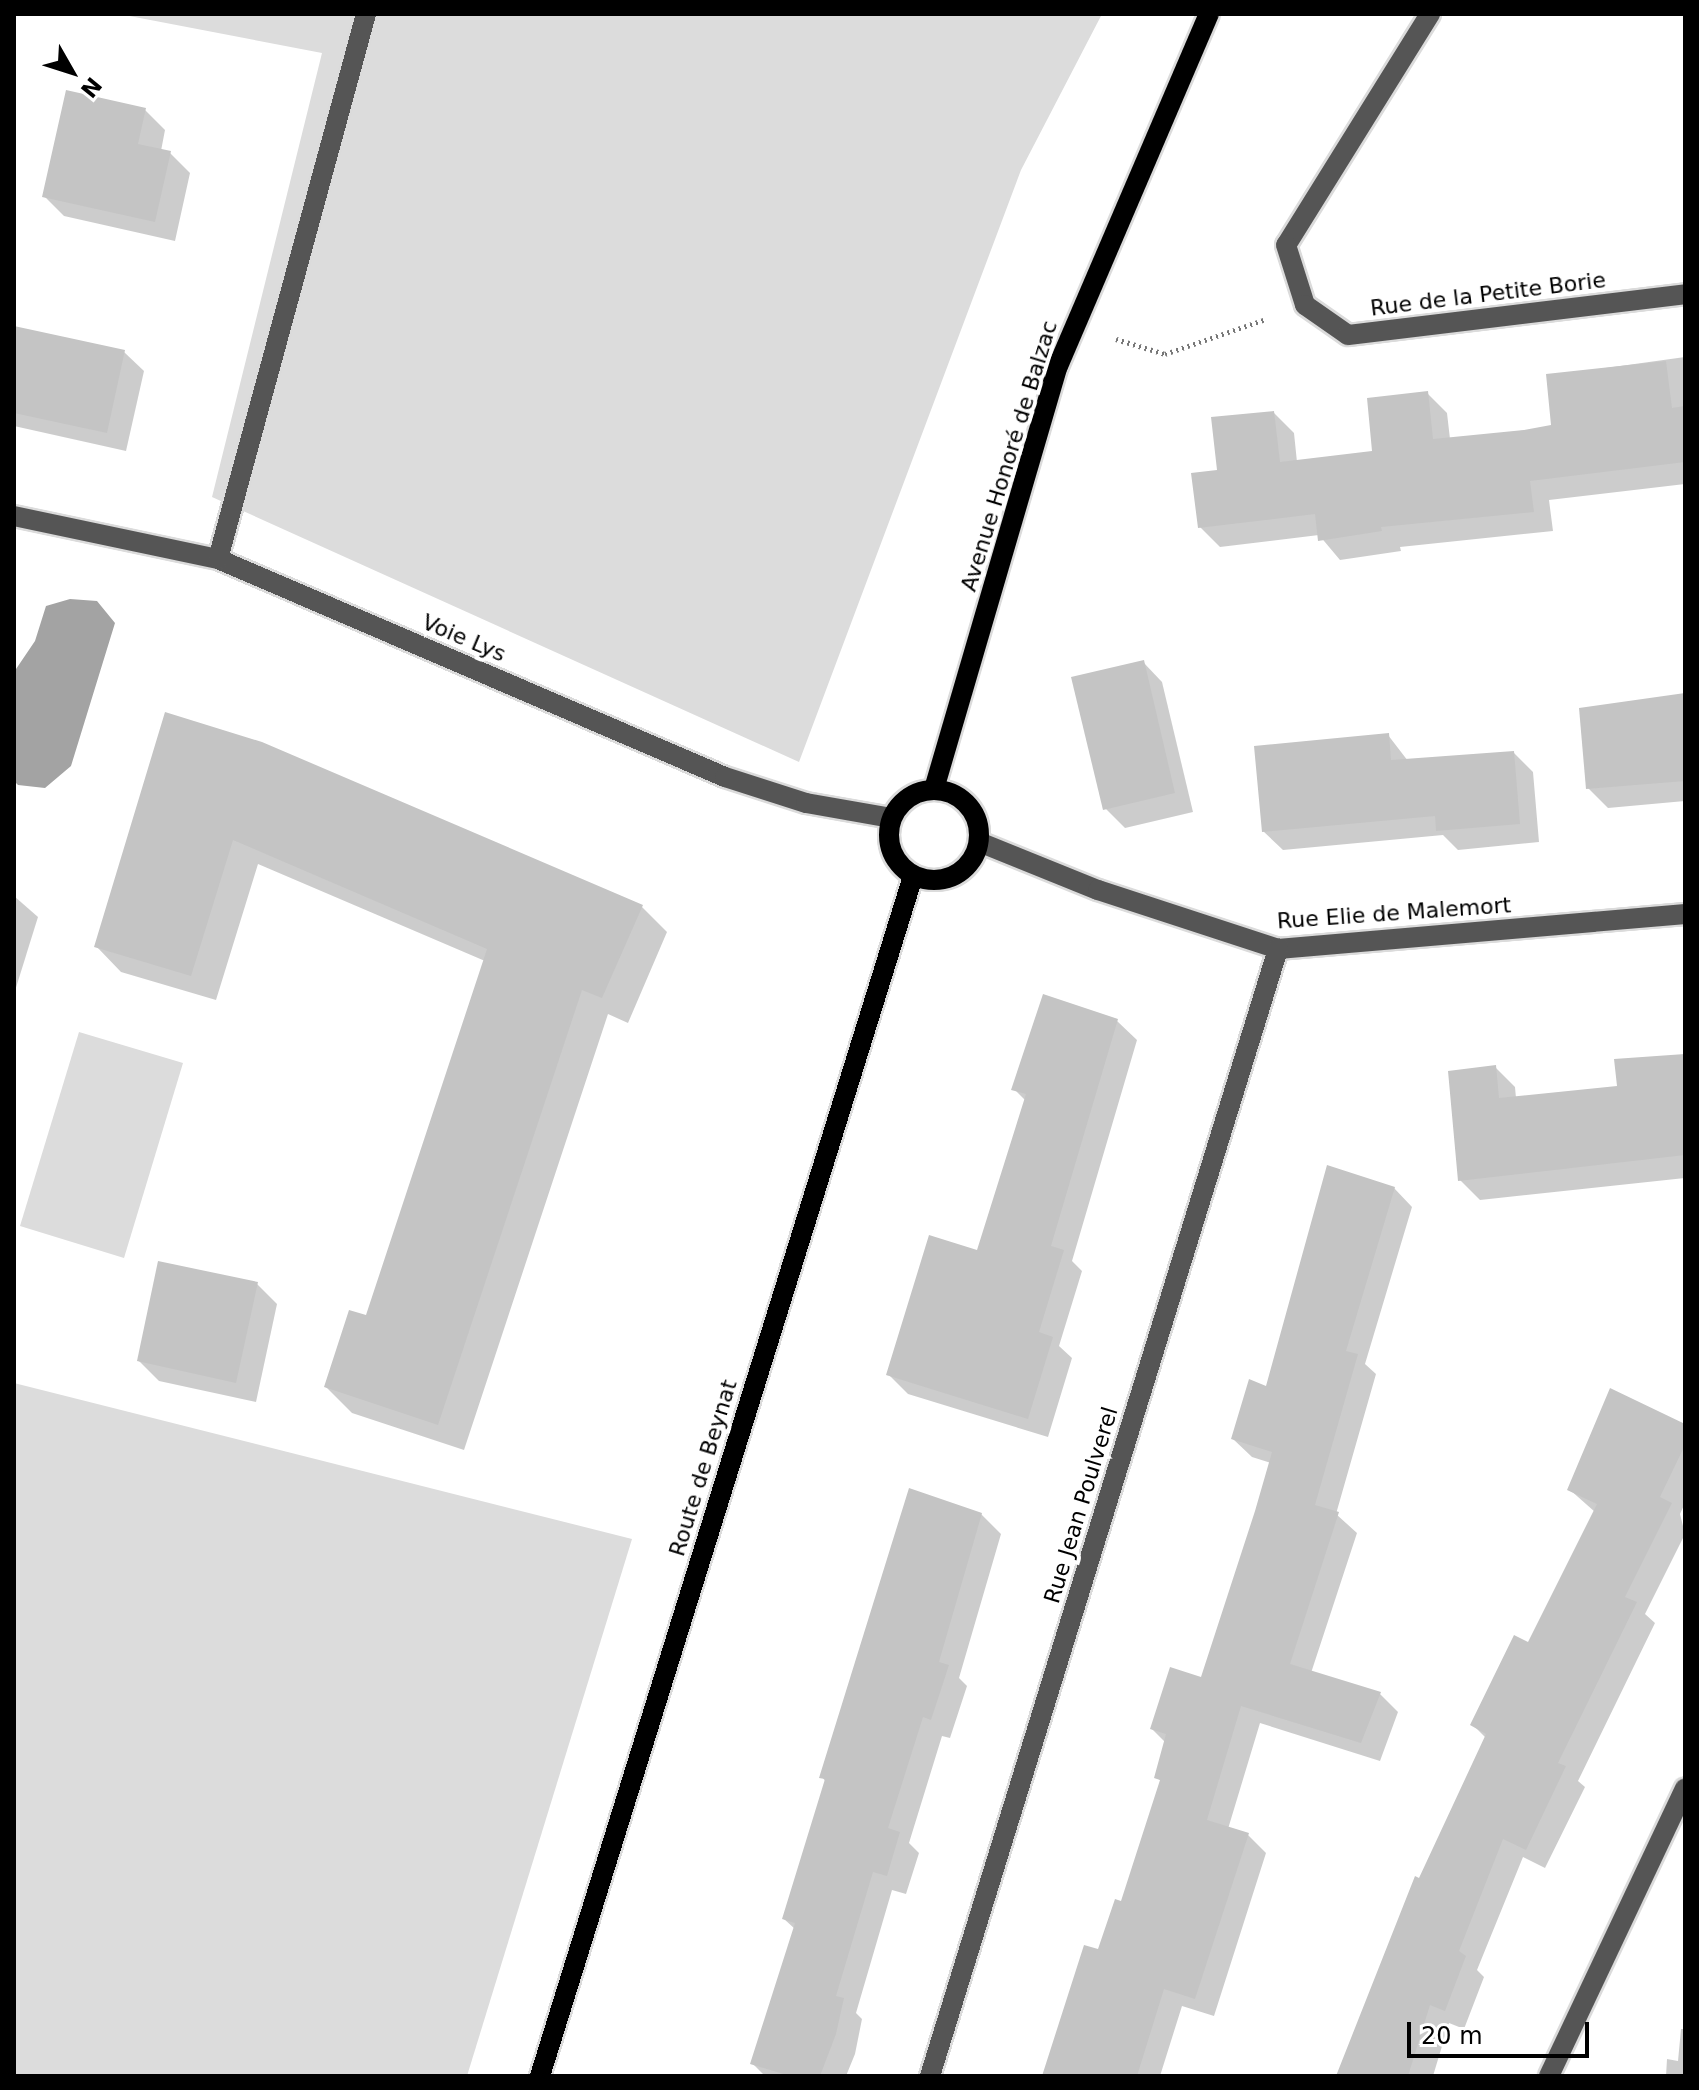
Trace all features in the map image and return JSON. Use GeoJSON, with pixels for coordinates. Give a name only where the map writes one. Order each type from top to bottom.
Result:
{"type":"FeatureCollection","features":[{"type":"Feature","properties":{"kind":"main road","name":"Avenue Honoré de Balzac"},"geometry":{"type":"LineString","coordinates":[[934,789],[1074,325],[1209,14]]}},
{"type":"Feature","properties":{"kind":"main road"},"geometry":{"type":"LineString","coordinates":[[934,789],[967,804],[977,821],[979,842],[955,876],[934,880],[913,876],[896,861],[888,841],[891,818],[916,793],[934,789]]}},
{"type":"Feature","properties":{"kind":"main road","name":"Route de Beynat"},"geometry":{"type":"LineString","coordinates":[[540,2076],[913,876]]}},
{"type":"Feature","properties":{"kind":"street"},"geometry":{"type":"LineString","coordinates":[[218,559],[366,14]]}},
{"type":"Feature","properties":{"kind":"street"},"geometry":{"type":"LineString","coordinates":[[1305,305],[1286,245],[1430,14]]}},
{"type":"Feature","properties":{"kind":"street","name":"Rue de la Petite Borie"},"geometry":{"type":"LineString","coordinates":[[1305,305],[1348,335],[1685,294]]}},
{"type":"Feature","properties":{"kind":"street","name":"Voie Lys"},"geometry":{"type":"LineString","coordinates":[[14,516],[218,559],[725,777],[806,803],[891,818]]}},
{"type":"Feature","properties":{"kind":"street","name":"Rue Elie de Malemort"},"geometry":{"type":"LineString","coordinates":[[979,842],[1098,890],[1278,949],[1685,914]]}},
{"type":"Feature","properties":{"kind":"street","name":"Rue Jean Poulverel"},"geometry":{"type":"LineString","coordinates":[[930,2076],[1278,949]]}},
{"type":"Feature","properties":{"kind":"street"},"geometry":{"type":"LineString","coordinates":[[1549,2076],[1685,1788]]}},
{"type":"Feature","properties":{"kind":"path"},"geometry":{"type":"LineString","coordinates":[[1074,325],[1165,354],[1305,305]]}},
{"type":"Feature","properties":{"kind":"shaded area"},"geometry":{"type":"Polygon","coordinates":[[[119,14],[1102,14],[1021,170],[799,762],[212,497],[322,53],[119,14]]]}},
{"type":"Feature","properties":{"kind":"shaded area"},"geometry":{"type":"Polygon","coordinates":[[[70,599],[97,601],[115,623],[71,766],[45,788],[18,785],[14,781],[14,672],[35,641],[46,606],[70,599]]]}},
{"type":"Feature","properties":{"kind":"shaded area"},"geometry":{"type":"Polygon","coordinates":[[[79,1032],[183,1063],[124,1258],[20,1226],[79,1032]]]}},
{"type":"Feature","properties":{"kind":"shaded area"},"geometry":{"type":"Polygon","coordinates":[[[14,1383],[632,1539],[467,2076],[14,2076],[14,1383]]]}},
{"type":"Feature","properties":{"kind":"building"},"geometry":{"type":"Polygon","coordinates":[[[66,90],[146,108],[138,144],[171,151],[155,222],[42,197],[66,90]]]}},
{"type":"Feature","properties":{"kind":"building"},"geometry":{"type":"Polygon","coordinates":[[[14,326],[125,350],[107,433],[14,413],[14,326]]]}},
{"type":"Feature","properties":{"kind":"building"},"geometry":{"type":"Polygon","coordinates":[[[1666,361],[1672,408],[1685,406],[1685,462],[1530,481],[1534,512],[1381,527],[1382,531],[1318,541],[1315,514],[1198,528],[1191,473],[1217,470],[1211,417],[1274,411],[1280,462],[1372,451],[1367,398],[1428,391],[1433,439],[1524,430],[1551,425],[1546,374],[1666,361]]]}},
{"type":"Feature","properties":{"kind":"building"},"geometry":{"type":"Polygon","coordinates":[[[1144,660],[1175,793],[1103,810],[1071,677],[1144,660]]]}},
{"type":"Feature","properties":{"kind":"building"},"geometry":{"type":"Polygon","coordinates":[[[1685,693],[1685,781],[1586,789],[1579,708],[1685,693]]]}},
{"type":"Feature","properties":{"kind":"building"},"geometry":{"type":"Polygon","coordinates":[[[165,712],[262,742],[643,905],[602,998],[582,990],[438,1425],[324,1387],[349,1310],[366,1315],[487,949],[233,840],[191,976],[94,947],[165,712]]]}},
{"type":"Feature","properties":{"kind":"building"},"geometry":{"type":"Polygon","coordinates":[[[1389,733],[1391,760],[1514,751],[1520,824],[1436,831],[1435,816],[1262,832],[1254,746],[1389,733]]]}},
{"type":"Feature","properties":{"kind":"building"},"geometry":{"type":"Polygon","coordinates":[[[1043,994],[1118,1019],[1051,1246],[1064,1250],[1039,1332],[1053,1337],[1028,1419],[886,1375],[929,1235],[977,1250],[1026,1094],[1011,1090],[1043,994]]]}},
{"type":"Feature","properties":{"kind":"building"},"geometry":{"type":"Polygon","coordinates":[[[1685,1054],[1685,1155],[1458,1181],[1448,1071],[1496,1065],[1499,1098],[1617,1086],[1614,1059],[1685,1054]]]}},
{"type":"Feature","properties":{"kind":"building"},"geometry":{"type":"Polygon","coordinates":[[[1327,1165],[1395,1187],[1346,1351],[1358,1354],[1315,1505],[1339,1512],[1290,1664],[1381,1692],[1361,1743],[1241,1706],[1207,1820],[1249,1833],[1195,1999],[1164,1989],[1137,2076],[1042,2076],[1084,1945],[1098,1949],[1115,1899],[1121,1901],[1160,1780],[1154,1778],[1166,1734],[1150,1729],[1170,1667],[1201,1677],[1255,1511],[1272,1452],[1231,1439],[1249,1379],[1266,1386],[1327,1165]]]}},
{"type":"Feature","properties":{"kind":"building"},"geometry":{"type":"Polygon","coordinates":[[[158,1261],[258,1282],[236,1383],[137,1361],[158,1261]]]}},
{"type":"Feature","properties":{"kind":"building"},"geometry":{"type":"Polygon","coordinates":[[[1610,1388],[1685,1424],[1685,1445],[1660,1497],[1672,1503],[1625,1597],[1637,1602],[1558,1763],[1566,1766],[1526,1850],[1503,1839],[1459,1951],[1466,1956],[1445,2011],[1430,2005],[1408,2076],[1336,2076],[1415,1876],[1419,1878],[1486,1734],[1470,1725],[1514,1635],[1528,1642],[1597,1504],[1567,1490],[1610,1388]]]}},
{"type":"Feature","properties":{"kind":"building"},"geometry":{"type":"Polygon","coordinates":[[[909,1488],[982,1513],[939,1662],[949,1665],[931,1720],[923,1717],[888,1828],[900,1832],[887,1876],[873,1872],[836,1996],[844,1998],[836,2034],[820,2076],[790,2076],[750,2064],[795,1923],[782,1919],[825,1779],[819,1778],[909,1488]]]}}]}
